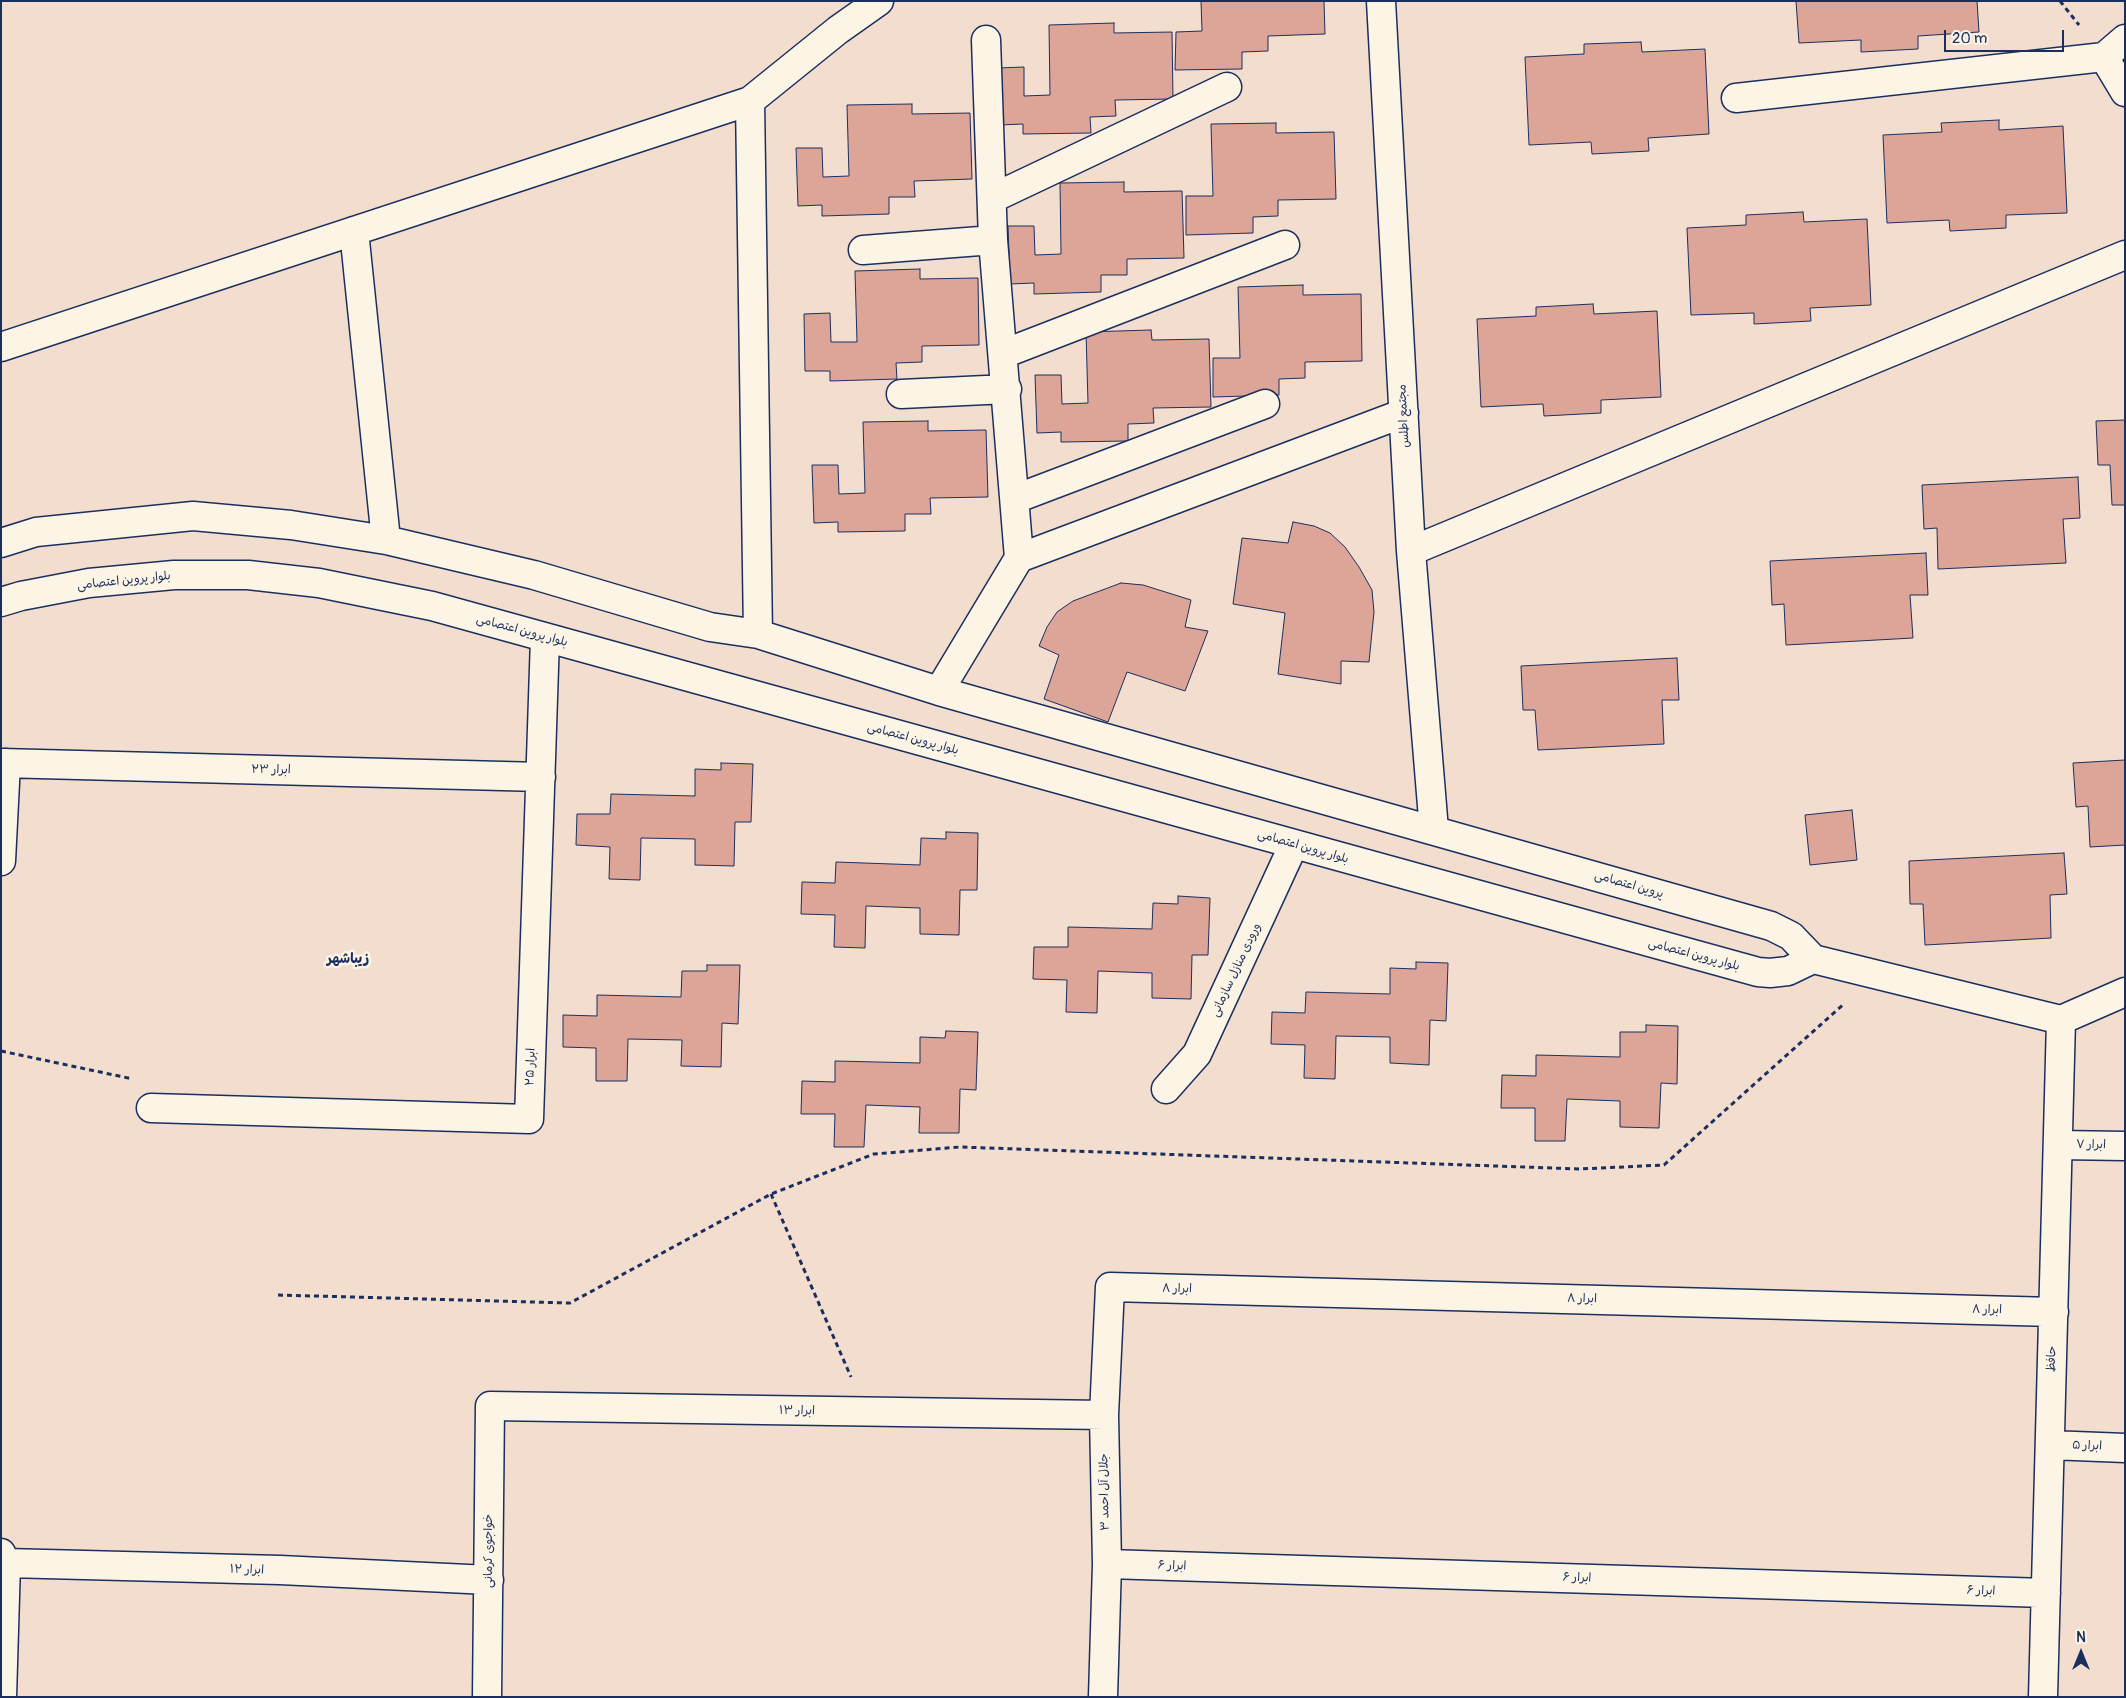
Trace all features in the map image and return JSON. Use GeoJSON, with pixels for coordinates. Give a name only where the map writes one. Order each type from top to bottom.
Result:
{"type":"FeatureCollection","features":[{"type":"Feature","properties":{"kind":"street"},"geometry":{"type":"LineString","coordinates":[[1,347],[750,101],[838,30],[878,1]]}},
{"type":"Feature","properties":{"kind":"street","name":"مجتمع اطلس"},"geometry":{"type":"LineString","coordinates":[[1381,1],[1412,551],[1434,830]]}},
{"type":"Feature","properties":{"kind":"street"},"geometry":{"type":"LineString","coordinates":[[1736,98],[2104,57],[2125,39]]}},
{"type":"Feature","properties":{"kind":"street"},"geometry":{"type":"LineString","coordinates":[[939,691],[1019,558],[993,240],[986,40]]}},
{"type":"Feature","properties":{"kind":"street"},"geometry":{"type":"LineString","coordinates":[[2104,57],[2125,92]]}},
{"type":"Feature","properties":{"kind":"street"},"geometry":{"type":"LineString","coordinates":[[993,198],[1227,87]]}},
{"type":"Feature","properties":{"kind":"street"},"geometry":{"type":"LineString","coordinates":[[750,101],[758,634]]}},
{"type":"Feature","properties":{"kind":"street"},"geometry":{"type":"LineString","coordinates":[[354,231],[386,540]]}},
{"type":"Feature","properties":{"kind":"street"},"geometry":{"type":"LineString","coordinates":[[863,250],[993,240]]}},
{"type":"Feature","properties":{"kind":"street"},"geometry":{"type":"LineString","coordinates":[[1003,354],[1285,245]]}},
{"type":"Feature","properties":{"kind":"street"},"geometry":{"type":"LineString","coordinates":[[1412,551],[2125,255]]}},
{"type":"Feature","properties":{"kind":"street"},"geometry":{"type":"LineString","coordinates":[[901,394],[1006,389]]}},
{"type":"Feature","properties":{"kind":"street"},"geometry":{"type":"LineString","coordinates":[[1015,498],[1265,404]]}},
{"type":"Feature","properties":{"kind":"street"},"geometry":{"type":"LineString","coordinates":[[1019,558],[1404,413]]}},
{"type":"Feature","properties":{"kind":"street"},"geometry":{"type":"LineString","coordinates":[[1,543],[36,532],[193,516],[292,525],[386,540],[534,575],[710,627],[758,634],[939,691],[1434,830]]}},
{"type":"Feature","properties":{"kind":"street","name":"بلوار پروین اعتصامی"},"geometry":{"type":"LineString","coordinates":[[1,602],[21,596],[89,583],[174,575],[248,575],[319,583],[423,604],[1758,972],[1788,971],[1813,959]]}},
{"type":"Feature","properties":{"kind":"street","name":"ابرار ۲۵"},"geometry":{"type":"LineString","coordinates":[[151,1108],[529,1119],[545,638]]}},
{"type":"Feature","properties":{"kind":"street"},"geometry":{"type":"LineString","coordinates":[[1,862],[4,763]]}},
{"type":"Feature","properties":{"kind":"street","name":"ابرار ۲۳"},"geometry":{"type":"LineString","coordinates":[[4,763],[541,777]]}},
{"type":"Feature","properties":{"kind":"street","name":"پروین اعتصامی"},"geometry":{"type":"LineString","coordinates":[[1434,830],[1771,926],[1792,936],[1813,959]]}},
{"type":"Feature","properties":{"kind":"street","name":"ورودی منازل سازمانی"},"geometry":{"type":"LineString","coordinates":[[1166,1089],[1197,1054],[1294,844]]}},
{"type":"Feature","properties":{"kind":"street"},"geometry":{"type":"LineString","coordinates":[[1813,959],[2061,1020],[2125,992]]}},
{"type":"Feature","properties":{"kind":"street","name":"حافظ"},"geometry":{"type":"LineString","coordinates":[[2043,1697],[2061,1020]]}},
{"type":"Feature","properties":{"kind":"street","name":"ابرار ۷"},"geometry":{"type":"LineString","coordinates":[[2058,1145],[2125,1146]]}},
{"type":"Feature","properties":{"kind":"street","name":"ابرار ۸"},"geometry":{"type":"LineString","coordinates":[[1110,1287],[2054,1312]]}},
{"type":"Feature","properties":{"kind":"street","name":"جلال آل احمد ۳"},"geometry":{"type":"LineString","coordinates":[[1103,1697],[1107,1564],[1104,1415],[1110,1287]]}},
{"type":"Feature","properties":{"kind":"street","name":"ابرار ۱۳"},"geometry":{"type":"LineString","coordinates":[[490,1406],[1104,1415]]}},
{"type":"Feature","properties":{"kind":"street","name":"خواجوی کرمانی"},"geometry":{"type":"LineString","coordinates":[[487,1697],[490,1406]]}},
{"type":"Feature","properties":{"kind":"street","name":"ابرار ۵"},"geometry":{"type":"LineString","coordinates":[[2050,1445],[2125,1448]]}},
{"type":"Feature","properties":{"kind":"street"},"geometry":{"type":"LineString","coordinates":[[2,1697],[3,1558]]}},
{"type":"Feature","properties":{"kind":"street","name":"ابرار ۱۲"},"geometry":{"type":"LineString","coordinates":[[3,1558],[489,1580]]}},
{"type":"Feature","properties":{"kind":"street","name":"ابرار ۶"},"geometry":{"type":"LineString","coordinates":[[1107,1564],[2046,1593]]}},
{"type":"Feature","properties":{"kind":"path"},"geometry":{"type":"LineString","coordinates":[[278,1295],[570,1303],[771,1194],[874,1154],[960,1147],[1570,1168],[1664,1165],[1877,975]]}},
{"type":"Feature","properties":{"kind":"path"},"geometry":{"type":"LineString","coordinates":[[1,1051],[146,1082],[151,1108]]}},
{"type":"Feature","properties":{"kind":"path"},"geometry":{"type":"LineString","coordinates":[[771,1194],[866,1412]]}},
{"type":"Feature","properties":{"kind":"building"},"geometry":{"type":"Polygon","coordinates":[[[1201,1],[1324,1],[1325,34],[1268,36],[1268,51],[1242,52],[1242,69],[1175,70],[1176,32],[1202,31],[1201,1]]]}},
{"type":"Feature","properties":{"kind":"building"},"geometry":{"type":"Polygon","coordinates":[[[1796,1],[1977,1],[1979,32],[1918,36],[1918,49],[1861,52],[1861,40],[1799,43],[1796,1]]]}},
{"type":"Feature","properties":{"kind":"building"},"geometry":{"type":"Polygon","coordinates":[[[1114,23],[1114,33],[1172,32],[1173,99],[1115,100],[1116,116],[1090,117],[1091,133],[1023,134],[1023,124],[999,125],[998,68],[1024,67],[1024,96],[1050,95],[1049,25],[1114,23]]]}},
{"type":"Feature","properties":{"kind":"building"},"geometry":{"type":"Polygon","coordinates":[[[1641,42],[1642,52],[1705,49],[1709,134],[1648,138],[1649,151],[1592,154],[1591,142],[1529,145],[1525,57],[1584,54],[1584,44],[1641,42]]]}},
{"type":"Feature","properties":{"kind":"building"},"geometry":{"type":"Polygon","coordinates":[[[912,104],[912,114],[970,113],[972,179],[914,181],[915,197],[889,197],[889,214],[822,216],[822,205],[798,206],[796,148],[822,148],[823,177],[849,176],[847,105],[912,104]]]}},
{"type":"Feature","properties":{"kind":"building"},"geometry":{"type":"Polygon","coordinates":[[[1999,120],[1999,130],[2063,126],[2067,213],[2006,215],[2006,228],[1950,231],[1949,220],[1887,223],[1883,135],[1942,132],[1941,123],[1999,120]]]}},
{"type":"Feature","properties":{"kind":"building"},"geometry":{"type":"Polygon","coordinates":[[[1276,123],[1276,133],[1334,132],[1336,199],[1278,200],[1278,216],[1253,217],[1253,233],[1186,235],[1186,196],[1213,196],[1211,124],[1276,123]]]}},
{"type":"Feature","properties":{"kind":"building"},"geometry":{"type":"Polygon","coordinates":[[[1124,182],[1124,192],[1182,191],[1184,258],[1127,259],[1127,275],[1101,275],[1101,292],[1034,294],[1034,283],[1010,284],[1008,226],[1034,226],[1035,255],[1061,254],[1060,183],[1124,182]]]}},
{"type":"Feature","properties":{"kind":"building"},"geometry":{"type":"Polygon","coordinates":[[[1803,212],[1804,222],[1867,219],[1871,305],[1810,308],[1811,321],[1754,324],[1754,313],[1691,315],[1687,228],[1746,225],[1746,215],[1803,212]]]}},
{"type":"Feature","properties":{"kind":"building"},"geometry":{"type":"Polygon","coordinates":[[[920,269],[920,279],[978,278],[979,345],[922,346],[922,362],[896,363],[897,379],[830,381],[830,371],[805,371],[804,314],[830,313],[831,342],[857,342],[855,271],[920,269]]]}},
{"type":"Feature","properties":{"kind":"building"},"geometry":{"type":"Polygon","coordinates":[[[1303,285],[1303,295],[1361,294],[1362,361],[1305,362],[1305,378],[1279,379],[1279,395],[1213,397],[1213,358],[1240,358],[1238,287],[1303,285]]]}},
{"type":"Feature","properties":{"kind":"building"},"geometry":{"type":"Polygon","coordinates":[[[1593,304],[1594,314],[1657,311],[1661,397],[1601,400],[1601,413],[1544,416],[1543,404],[1481,407],[1477,319],[1536,316],[1536,307],[1593,304]]]}},
{"type":"Feature","properties":{"kind":"building"},"geometry":{"type":"Polygon","coordinates":[[[1151,330],[1152,340],[1209,339],[1211,407],[1153,408],[1154,423],[1128,424],[1128,441],[1061,442],[1061,432],[1037,433],[1035,375],[1061,375],[1062,404],[1088,403],[1086,332],[1151,330]]]}},
{"type":"Feature","properties":{"kind":"building"},"geometry":{"type":"Polygon","coordinates":[[[2125,420],[2125,505],[2112,505],[2110,465],[2098,465],[2096,421],[2125,420]]]}},
{"type":"Feature","properties":{"kind":"building"},"geometry":{"type":"Polygon","coordinates":[[[928,421],[928,431],[986,430],[988,497],[930,498],[931,514],[905,514],[905,531],[838,532],[838,522],[814,523],[812,465],[838,465],[839,494],[865,493],[863,422],[928,421]]]}},
{"type":"Feature","properties":{"kind":"building"},"geometry":{"type":"Polygon","coordinates":[[[2078,477],[2080,518],[2063,519],[2066,563],[1938,569],[1937,528],[1924,529],[1922,485],[2078,477]]]}},
{"type":"Feature","properties":{"kind":"building"},"geometry":{"type":"Polygon","coordinates":[[[1293,522],[1314,526],[1330,533],[1345,547],[1372,590],[1374,612],[1369,662],[1341,661],[1341,684],[1278,674],[1285,613],[1233,604],[1242,538],[1288,543],[1293,522]]]}},
{"type":"Feature","properties":{"kind":"building"},"geometry":{"type":"Polygon","coordinates":[[[1926,553],[1928,595],[1910,595],[1913,638],[1786,645],[1784,604],[1772,605],[1770,561],[1926,553]]]}},
{"type":"Feature","properties":{"kind":"building"},"geometry":{"type":"Polygon","coordinates":[[[1121,583],[1143,585],[1191,600],[1185,627],[1208,631],[1185,691],[1127,672],[1108,722],[1044,699],[1059,655],[1039,646],[1047,627],[1057,612],[1073,601],[1121,583]]]}},
{"type":"Feature","properties":{"kind":"building"},"geometry":{"type":"Polygon","coordinates":[[[1677,658],[1679,700],[1662,700],[1664,744],[1538,750],[1535,710],[1523,710],[1521,666],[1677,658]]]}},
{"type":"Feature","properties":{"kind":"building"},"geometry":{"type":"Polygon","coordinates":[[[2125,760],[2125,845],[2090,847],[2088,806],[2076,807],[2073,763],[2125,760]]]}},
{"type":"Feature","properties":{"kind":"building"},"geometry":{"type":"Polygon","coordinates":[[[721,763],[753,764],[751,822],[735,822],[734,866],[695,865],[695,839],[641,838],[640,880],[609,879],[610,847],[576,845],[577,814],[610,814],[611,794],[695,796],[695,769],[721,770],[721,763]]]}},
{"type":"Feature","properties":{"kind":"building"},"geometry":{"type":"Polygon","coordinates":[[[1852,810],[1857,860],[1810,865],[1805,815],[1852,810]]]}},
{"type":"Feature","properties":{"kind":"building"},"geometry":{"type":"Polygon","coordinates":[[[946,832],[978,833],[977,890],[960,890],[959,935],[920,934],[920,908],[866,906],[865,948],[834,947],[835,915],[801,914],[802,882],[835,883],[836,862],[920,865],[921,838],[946,839],[946,832]]]}},
{"type":"Feature","properties":{"kind":"building"},"geometry":{"type":"Polygon","coordinates":[[[2064,853],[2067,894],[2050,895],[2051,938],[1925,945],[1923,904],[1910,904],[1909,861],[2064,853]]]}},
{"type":"Feature","properties":{"kind":"building"},"geometry":{"type":"Polygon","coordinates":[[[1178,896],[1210,898],[1208,955],[1192,955],[1191,999],[1152,998],[1152,973],[1098,971],[1097,1013],[1066,1012],[1067,980],[1033,979],[1034,947],[1068,947],[1068,927],[1152,929],[1153,903],[1178,904],[1178,896]]]}},
{"type":"Feature","properties":{"kind":"building"},"geometry":{"type":"Polygon","coordinates":[[[1416,962],[1448,963],[1446,1021],[1430,1020],[1429,1065],[1390,1063],[1390,1037],[1336,1036],[1335,1079],[1304,1078],[1305,1045],[1271,1044],[1272,1012],[1305,1013],[1306,992],[1390,994],[1390,968],[1416,969],[1416,962]]]}},
{"type":"Feature","properties":{"kind":"building"},"geometry":{"type":"Polygon","coordinates":[[[707,965],[740,965],[738,1024],[722,1023],[721,1067],[681,1066],[682,1040],[628,1039],[627,1081],[596,1081],[596,1048],[563,1047],[563,1015],[597,1016],[597,995],[681,997],[682,971],[707,971],[707,965]]]}},
{"type":"Feature","properties":{"kind":"building"},"geometry":{"type":"Polygon","coordinates":[[[1646,1025],[1678,1026],[1677,1084],[1661,1083],[1659,1128],[1620,1127],[1620,1101],[1567,1099],[1565,1141],[1535,1141],[1535,1108],[1501,1108],[1502,1075],[1536,1076],[1536,1055],[1620,1057],[1620,1032],[1646,1032],[1646,1025]]]}},
{"type":"Feature","properties":{"kind":"building"},"geometry":{"type":"Polygon","coordinates":[[[946,1031],[978,1032],[976,1090],[960,1089],[959,1133],[919,1133],[920,1107],[866,1105],[864,1147],[834,1147],[835,1114],[801,1114],[802,1081],[835,1082],[835,1061],[920,1063],[920,1037],[945,1038],[946,1031]]]}},
{"type":"Feature","properties":{"kind":"district","name":"زیباشهر"},"geometry":{"type":"Point","coordinates":[348,959]}}]}
